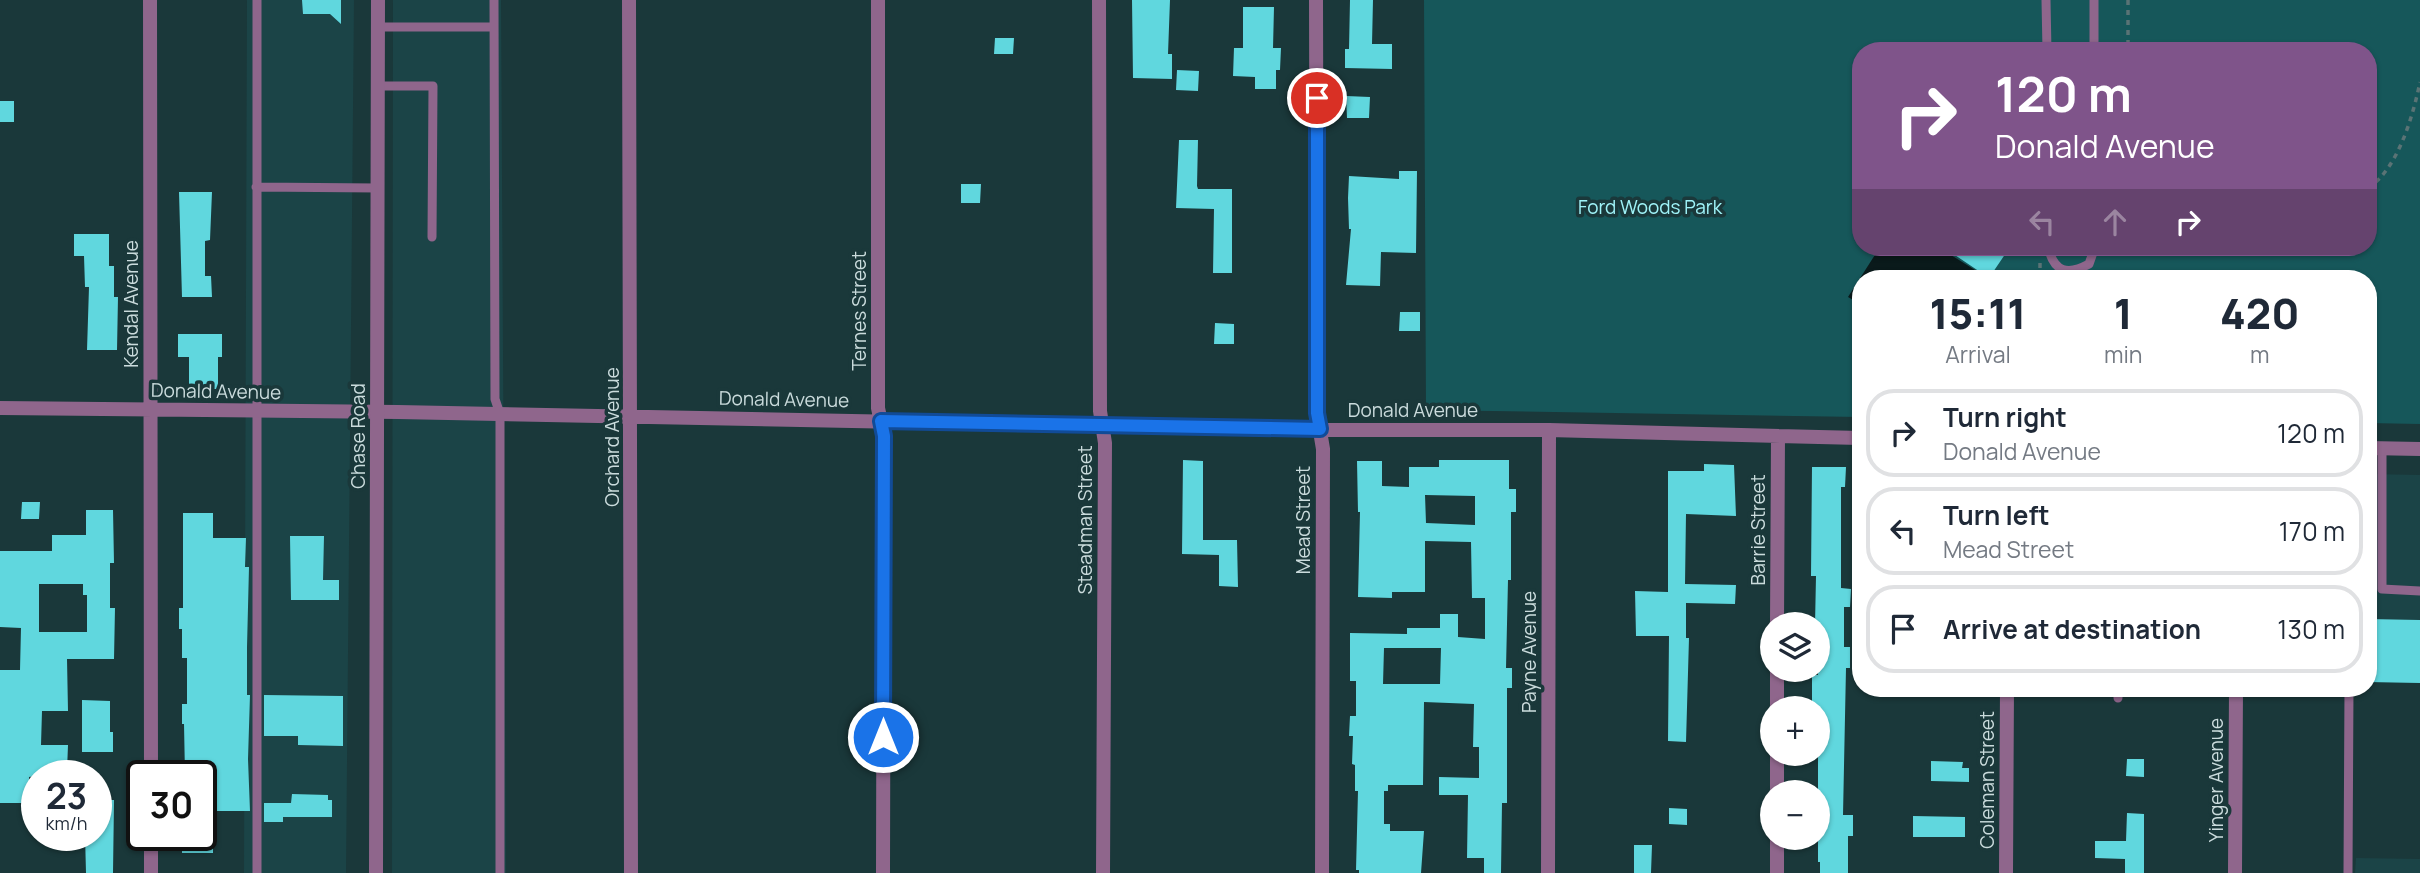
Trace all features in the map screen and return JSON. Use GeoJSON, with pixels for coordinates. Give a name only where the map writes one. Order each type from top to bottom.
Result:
{"type":"FeatureCollection","features":[{"type":"Feature","properties":{"kind":"street","name":"Kendal Avenue"},"geometry":{"type":"LineString","coordinates":[[150,0],[150,760]]}},
{"type":"Feature","properties":{"kind":"street","name":"Chase Road"},"geometry":{"type":"LineString","coordinates":[[376,873],[378,0]]}},
{"type":"Feature","properties":{"kind":"street","name":"Orchard Avenue"},"geometry":{"type":"LineString","coordinates":[[629,0],[631,873]]}},
{"type":"Feature","properties":{"kind":"street","name":"Ternes Street"},"geometry":{"type":"LineString","coordinates":[[878,0],[878,408],[884,436],[883,873]]}},
{"type":"Feature","properties":{"kind":"street","name":"Steadman Street"},"geometry":{"type":"LineString","coordinates":[[1099,0],[1100,411],[1105,443],[1103,873]]}},
{"type":"Feature","properties":{"kind":"street","name":"Mead Street"},"geometry":{"type":"LineString","coordinates":[[1317,0],[1317,413],[1323,449],[1322,873]]}},
{"type":"Feature","properties":{"kind":"street","name":"Donald Avenue"},"geometry":{"type":"LineString","coordinates":[[0,408],[377,411],[1320,429],[1549,430],[1852,438]]}},
{"type":"Feature","properties":{"kind":"street","name":"Payne Avenue"},"geometry":{"type":"LineString","coordinates":[[1548,873],[1549,430]]}},
{"type":"Feature","properties":{"kind":"street","name":"Barrie Street"},"geometry":{"type":"LineString","coordinates":[[1777,436],[1777,612]]}},
{"type":"Feature","properties":{"kind":"street"},"geometry":{"type":"LineString","coordinates":[[2377,448],[2420,449]]}},
{"type":"Feature","properties":{"kind":"street","name":"Coleman Street"},"geometry":{"type":"LineString","coordinates":[[2007,697],[2007,873]]}},
{"type":"Feature","properties":{"kind":"street","name":"Yinger Avenue"},"geometry":{"type":"LineString","coordinates":[[2235,873],[2236,697]]}},
{"type":"Feature","properties":{"kind":"street"},"geometry":{"type":"LineString","coordinates":[[1777,850],[1777,873]]}},
{"type":"Feature","properties":{"kind":"street"},"geometry":{"type":"LineString","coordinates":[[151,851],[151,873]]}},
{"type":"Feature","properties":{"kind":"lane"},"geometry":{"type":"LineString","coordinates":[[257,0],[257,873]]}},
{"type":"Feature","properties":{"kind":"lane"},"geometry":{"type":"LineString","coordinates":[[494,0],[495,399],[500,414],[500,873]]}},
{"type":"Feature","properties":{"kind":"lane"},"geometry":{"type":"LineString","coordinates":[[2046,0],[2047,42]]}},
{"type":"Feature","properties":{"kind":"lane"},"geometry":{"type":"LineString","coordinates":[[2094,0],[2094,42]]}},
{"type":"Feature","properties":{"kind":"lane"},"geometry":{"type":"LineString","coordinates":[[378,27],[494,27]]}},
{"type":"Feature","properties":{"kind":"lane"},"geometry":{"type":"LineString","coordinates":[[378,86],[433,86],[432,237]]}},
{"type":"Feature","properties":{"kind":"lane"},"geometry":{"type":"LineString","coordinates":[[257,187],[378,188]]}},
{"type":"Feature","properties":{"kind":"lane"},"geometry":{"type":"LineString","coordinates":[[2051,256],[2054,263],[2063,270]]}},
{"type":"Feature","properties":{"kind":"lane"},"geometry":{"type":"LineString","coordinates":[[2079,270],[2089,264],[2092,256]]}},
{"type":"Feature","properties":{"kind":"lane"},"geometry":{"type":"LineString","coordinates":[[2377,488],[2382,589],[2420,591]]}},
{"type":"Feature","properties":{"kind":"lane"},"geometry":{"type":"LineString","coordinates":[[2348,873],[2349,697]]}},
{"type":"Feature","properties":{"kind":"path"},"geometry":{"type":"LineString","coordinates":[[2128,0],[2128,42]]}},
{"type":"Feature","properties":{"kind":"path"},"geometry":{"type":"LineString","coordinates":[[2377,181],[2399,148],[2410,122],[2420,82]]}},
{"type":"Feature","properties":{"kind":"shaded area"},"geometry":{"type":"Polygon","coordinates":[[[247,0],[354,0],[346,873],[244,873],[247,0]]]}},
{"type":"Feature","properties":{"kind":"shaded area"},"geometry":{"type":"Polygon","coordinates":[[[393,0],[501,0],[506,873],[392,873],[393,0]]]}},
{"type":"Feature","properties":{"kind":"shaded area"},"geometry":{"type":"Polygon","coordinates":[[[1874,256],[1953,256],[1975,270],[1865,270],[1874,256]]]}},
{"type":"Feature","properties":{"kind":"shaded area"},"geometry":{"type":"Polygon","coordinates":[[[2377,474],[2420,475],[2420,683],[2377,682],[2377,474]]]}},
{"type":"Feature","properties":{"kind":"shaded area"},"geometry":{"type":"Polygon","coordinates":[[[2356,858],[2420,859],[2420,873],[2355,873],[2356,858]]]}},
{"type":"Feature","properties":{"kind":"green space","name":"Ford Woods Park"},"geometry":{"type":"Polygon","coordinates":[[[1424,0],[2420,0],[2420,424],[2377,423],[2377,270],[1852,270],[1852,417],[1426,410],[1424,0]]]}},
{"type":"Feature","properties":{"kind":"building"},"geometry":{"type":"Polygon","coordinates":[[[302,0],[341,0],[341,24],[330,14],[303,14],[302,0]]]}},
{"type":"Feature","properties":{"kind":"building"},"geometry":{"type":"Polygon","coordinates":[[[1132,0],[1170,0],[1168,54],[1172,54],[1172,79],[1133,78],[1132,0]]]}},
{"type":"Feature","properties":{"kind":"building"},"geometry":{"type":"Polygon","coordinates":[[[1350,0],[1373,0],[1372,44],[1392,44],[1392,69],[1345,68],[1345,49],[1349,49],[1350,0]]]}},
{"type":"Feature","properties":{"kind":"building"},"geometry":{"type":"Polygon","coordinates":[[[1243,7],[1274,7],[1273,48],[1281,48],[1280,70],[1276,70],[1276,89],[1255,89],[1255,77],[1233,76],[1234,48],[1243,48],[1243,7]]]}},
{"type":"Feature","properties":{"kind":"building"},"geometry":{"type":"Polygon","coordinates":[[[995,38],[1014,38],[1013,54],[994,54],[995,38]]]}},
{"type":"Feature","properties":{"kind":"building"},"geometry":{"type":"Polygon","coordinates":[[[1177,70],[1199,71],[1198,91],[1176,90],[1177,70]]]}},
{"type":"Feature","properties":{"kind":"building"},"geometry":{"type":"Polygon","coordinates":[[[1346,96],[1370,97],[1369,118],[1347,118],[1346,96]]]}},
{"type":"Feature","properties":{"kind":"building"},"geometry":{"type":"Polygon","coordinates":[[[0,101],[14,101],[14,122],[0,122],[0,101]]]}},
{"type":"Feature","properties":{"kind":"building"},"geometry":{"type":"Polygon","coordinates":[[[1179,140],[1198,140],[1198,189],[1232,189],[1232,273],[1213,273],[1214,209],[1176,208],[1179,140]]]}},
{"type":"Feature","properties":{"kind":"building"},"geometry":{"type":"Polygon","coordinates":[[[1399,171],[1417,171],[1416,253],[1381,252],[1380,286],[1346,285],[1351,229],[1349,176],[1399,179],[1399,171]]]}},
{"type":"Feature","properties":{"kind":"building"},"geometry":{"type":"Polygon","coordinates":[[[961,184],[981,184],[980,203],[961,203],[961,184]]]}},
{"type":"Feature","properties":{"kind":"building"},"geometry":{"type":"Polygon","coordinates":[[[179,192],[212,192],[210,240],[205,241],[205,276],[211,276],[212,297],[182,297],[179,192]]]}},
{"type":"Feature","properties":{"kind":"building"},"geometry":{"type":"Polygon","coordinates":[[[74,234],[109,234],[109,266],[114,266],[114,297],[118,297],[117,350],[87,350],[89,287],[85,287],[84,256],[74,256],[74,234]]]}},
{"type":"Feature","properties":{"kind":"building"},"geometry":{"type":"Polygon","coordinates":[[[1956,256],[2004,256],[1994,270],[1977,270],[1956,256]]]}},
{"type":"Feature","properties":{"kind":"building"},"geometry":{"type":"Polygon","coordinates":[[[1400,312],[1420,312],[1420,331],[1399,331],[1400,312]]]}},
{"type":"Feature","properties":{"kind":"building"},"geometry":{"type":"Polygon","coordinates":[[[1215,323],[1234,324],[1234,344],[1214,344],[1215,323]]]}},
{"type":"Feature","properties":{"kind":"building"},"geometry":{"type":"Polygon","coordinates":[[[178,334],[222,334],[222,357],[218,357],[218,389],[189,389],[189,357],[178,357],[178,334]]]}},
{"type":"Feature","properties":{"kind":"building"},"geometry":{"type":"Polygon","coordinates":[[[1183,460],[1203,461],[1203,540],[1237,540],[1238,587],[1219,586],[1219,555],[1182,554],[1183,460]]]}},
{"type":"Feature","properties":{"kind":"building"},"geometry":{"type":"Polygon","coordinates":[[[1439,460],[1509,460],[1509,489],[1516,489],[1516,512],[1511,512],[1511,580],[1508,580],[1506,668],[1512,668],[1512,688],[1507,688],[1507,803],[1502,803],[1501,873],[1484,873],[1484,858],[1467,858],[1468,795],[1439,795],[1439,777],[1479,778],[1479,747],[1473,747],[1474,704],[1424,702],[1423,785],[1388,785],[1388,791],[1384,791],[1384,824],[1390,824],[1390,831],[1424,831],[1421,873],[1359,873],[1359,870],[1356,870],[1358,791],[1355,791],[1355,765],[1352,764],[1353,736],[1349,736],[1350,716],[1356,716],[1356,681],[1350,681],[1350,633],[1407,634],[1407,628],[1440,628],[1440,614],[1458,614],[1458,637],[1485,639],[1485,598],[1472,598],[1471,542],[1425,541],[1425,592],[1392,592],[1392,598],[1358,597],[1360,512],[1357,461],[1382,461],[1382,486],[1409,487],[1409,467],[1439,467],[1439,460]],[[1425,495],[1426,523],[1475,525],[1475,496],[1425,495]],[[1384,648],[1383,684],[1440,684],[1441,648],[1384,648]]]}},
{"type":"Feature","properties":{"kind":"building"},"geometry":{"type":"Polygon","coordinates":[[[1704,464],[1734,465],[1736,516],[1686,514],[1685,584],[1736,585],[1735,604],[1686,603],[1686,638],[1689,638],[1686,742],[1668,741],[1669,636],[1636,636],[1635,591],[1668,592],[1668,471],[1704,471],[1704,464]]]}},
{"type":"Feature","properties":{"kind":"building"},"geometry":{"type":"Polygon","coordinates":[[[1812,467],[1846,467],[1845,487],[1841,487],[1841,588],[1851,589],[1850,607],[1844,607],[1844,647],[1850,647],[1850,668],[1846,668],[1843,815],[1853,815],[1853,836],[1848,836],[1848,873],[1820,873],[1818,862],[1818,850],[1830,850],[1830,780],[1818,780],[1818,766],[1830,766],[1830,696],[1812,696],[1812,682],[1830,682],[1830,612],[1815,612],[1816,576],[1811,576],[1812,467]]]}},
{"type":"Feature","properties":{"kind":"building"},"geometry":{"type":"Polygon","coordinates":[[[22,502],[40,502],[39,519],[21,519],[22,502]]]}},
{"type":"Feature","properties":{"kind":"building"},"geometry":{"type":"Polygon","coordinates":[[[86,510],[113,510],[114,563],[110,563],[110,608],[115,608],[114,659],[67,659],[68,711],[42,711],[41,745],[68,745],[67,760],[21,760],[21,803],[0,803],[0,670],[20,670],[21,628],[0,627],[0,551],[52,551],[52,535],[86,535],[86,510]],[[39,584],[39,632],[87,632],[87,595],[83,595],[83,584],[39,584]]]}},
{"type":"Feature","properties":{"kind":"building"},"geometry":{"type":"Polygon","coordinates":[[[183,513],[213,513],[213,538],[246,538],[245,567],[249,567],[247,695],[250,695],[250,811],[217,811],[217,760],[185,760],[182,704],[187,704],[187,658],[182,658],[182,629],[179,629],[179,608],[183,608],[183,513]]]}},
{"type":"Feature","properties":{"kind":"building"},"geometry":{"type":"Polygon","coordinates":[[[290,536],[324,536],[323,580],[339,580],[339,600],[291,600],[290,536]]]}},
{"type":"Feature","properties":{"kind":"building"},"geometry":{"type":"Polygon","coordinates":[[[2377,619],[2420,620],[2420,683],[2377,682],[2377,619]]]}},
{"type":"Feature","properties":{"kind":"building"},"geometry":{"type":"Polygon","coordinates":[[[264,695],[343,696],[343,746],[298,745],[298,736],[264,736],[264,695]]]}},
{"type":"Feature","properties":{"kind":"building"},"geometry":{"type":"Polygon","coordinates":[[[82,700],[110,701],[113,752],[82,752],[82,700]]]}},
{"type":"Feature","properties":{"kind":"building"},"geometry":{"type":"Polygon","coordinates":[[[2127,759],[2144,759],[2144,777],[2126,776],[2127,759]]]}},
{"type":"Feature","properties":{"kind":"building"},"geometry":{"type":"Polygon","coordinates":[[[1931,761],[1963,762],[1962,768],[1969,768],[1969,782],[1931,781],[1931,761]]]}},
{"type":"Feature","properties":{"kind":"building"},"geometry":{"type":"Polygon","coordinates":[[[292,794],[328,795],[328,800],[332,800],[332,817],[283,817],[283,822],[264,822],[264,803],[291,803],[292,794]]]}},
{"type":"Feature","properties":{"kind":"building"},"geometry":{"type":"Polygon","coordinates":[[[114,800],[113,873],[86,873],[85,851],[112,851],[114,800]]]}},
{"type":"Feature","properties":{"kind":"building"},"geometry":{"type":"Polygon","coordinates":[[[1669,808],[1687,809],[1687,825],[1669,824],[1669,808]]]}},
{"type":"Feature","properties":{"kind":"building"},"geometry":{"type":"Polygon","coordinates":[[[2127,813],[2144,814],[2144,873],[2125,873],[2125,859],[2095,858],[2095,841],[2126,841],[2127,813]]]}},
{"type":"Feature","properties":{"kind":"building"},"geometry":{"type":"Polygon","coordinates":[[[1913,816],[1965,817],[1965,837],[1913,837],[1913,816]]]}},
{"type":"Feature","properties":{"kind":"building"},"geometry":{"type":"Polygon","coordinates":[[[1634,845],[1652,845],[1651,873],[1634,873],[1634,845]]]}},
{"type":"Feature","properties":{"kind":"building"},"geometry":{"type":"Polygon","coordinates":[[[182,851],[213,851],[213,853],[182,851]]]}},
{"type":"Feature","properties":{"kind":"route"},"geometry":{"type":"LineString","coordinates":[[883,737],[884,436],[881,421],[1320,429],[1317,413],[1317,98]]}}]}
